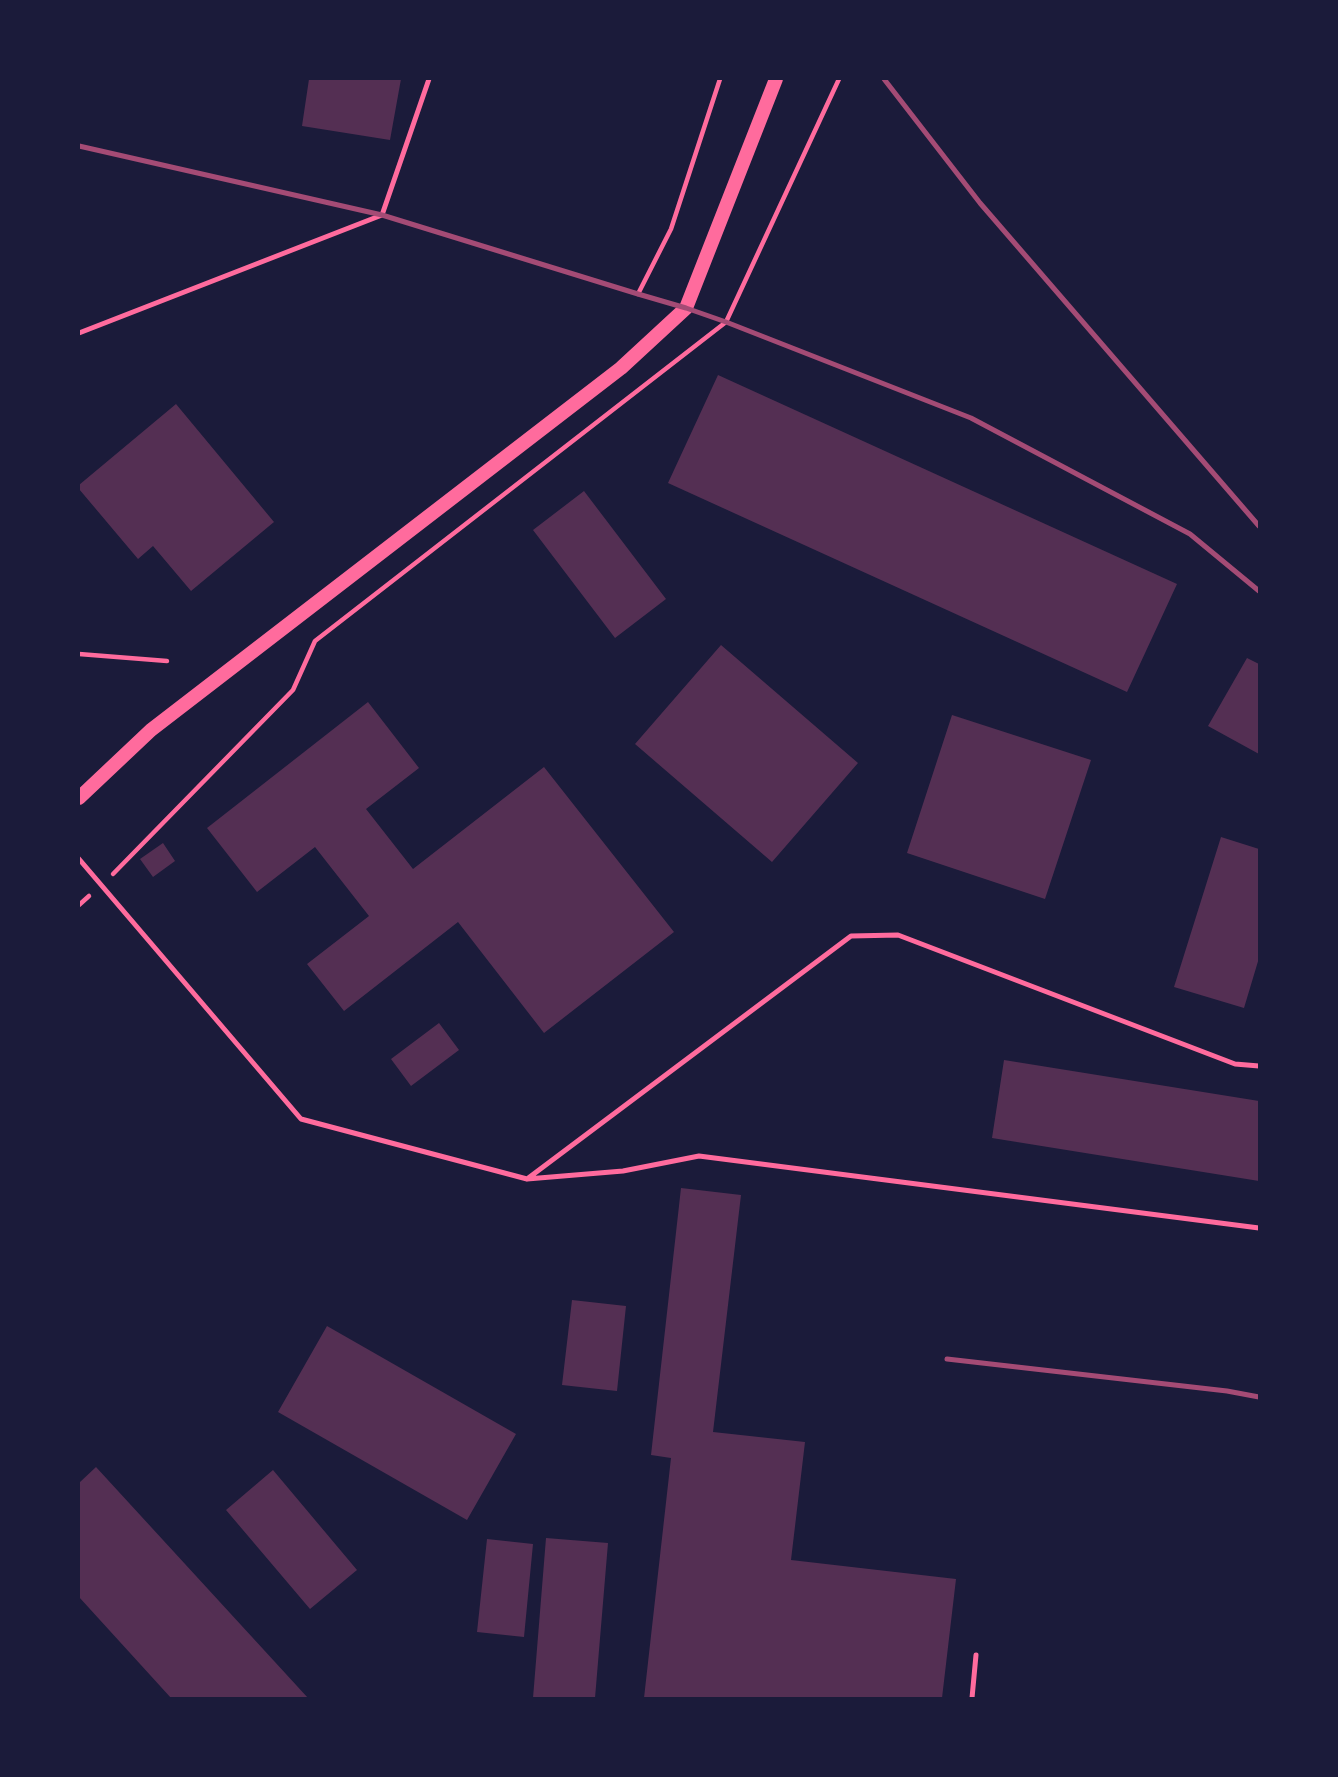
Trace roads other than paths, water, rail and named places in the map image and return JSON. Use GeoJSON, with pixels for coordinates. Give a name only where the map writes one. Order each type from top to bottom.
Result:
{"type":"FeatureCollection","features":[{"type":"Feature","properties":{"kind":"main road"},"geometry":{"type":"LineString","coordinates":[[79,798],[151,730],[621,368],[687,308],[776,79]]}},
{"type":"Feature","properties":{"kind":"lane"},"geometry":{"type":"LineString","coordinates":[[79,333],[382,215],[429,79]]}},
{"type":"Feature","properties":{"kind":"lane"},"geometry":{"type":"LineString","coordinates":[[79,859],[301,1119],[527,1179],[623,1171],[699,1156],[1259,1228]]}},
{"type":"Feature","properties":{"kind":"lane"},"geometry":{"type":"LineString","coordinates":[[527,1179],[851,936],[898,935],[1235,1064],[1259,1066]]}},
{"type":"Feature","properties":{"kind":"lane"},"geometry":{"type":"LineString","coordinates":[[972,1698],[976,1656]]}},
{"type":"Feature","properties":{"kind":"railway"},"geometry":{"type":"LineString","coordinates":[[884,79],[980,203],[1259,526]]}},
{"type":"Feature","properties":{"kind":"railway"},"geometry":{"type":"LineString","coordinates":[[79,146],[382,215],[726,322],[971,418],[1190,534],[1259,591]]}},
{"type":"Feature","properties":{"kind":"railway"},"geometry":{"type":"LineString","coordinates":[[947,1359],[1259,1397]]}}]}
